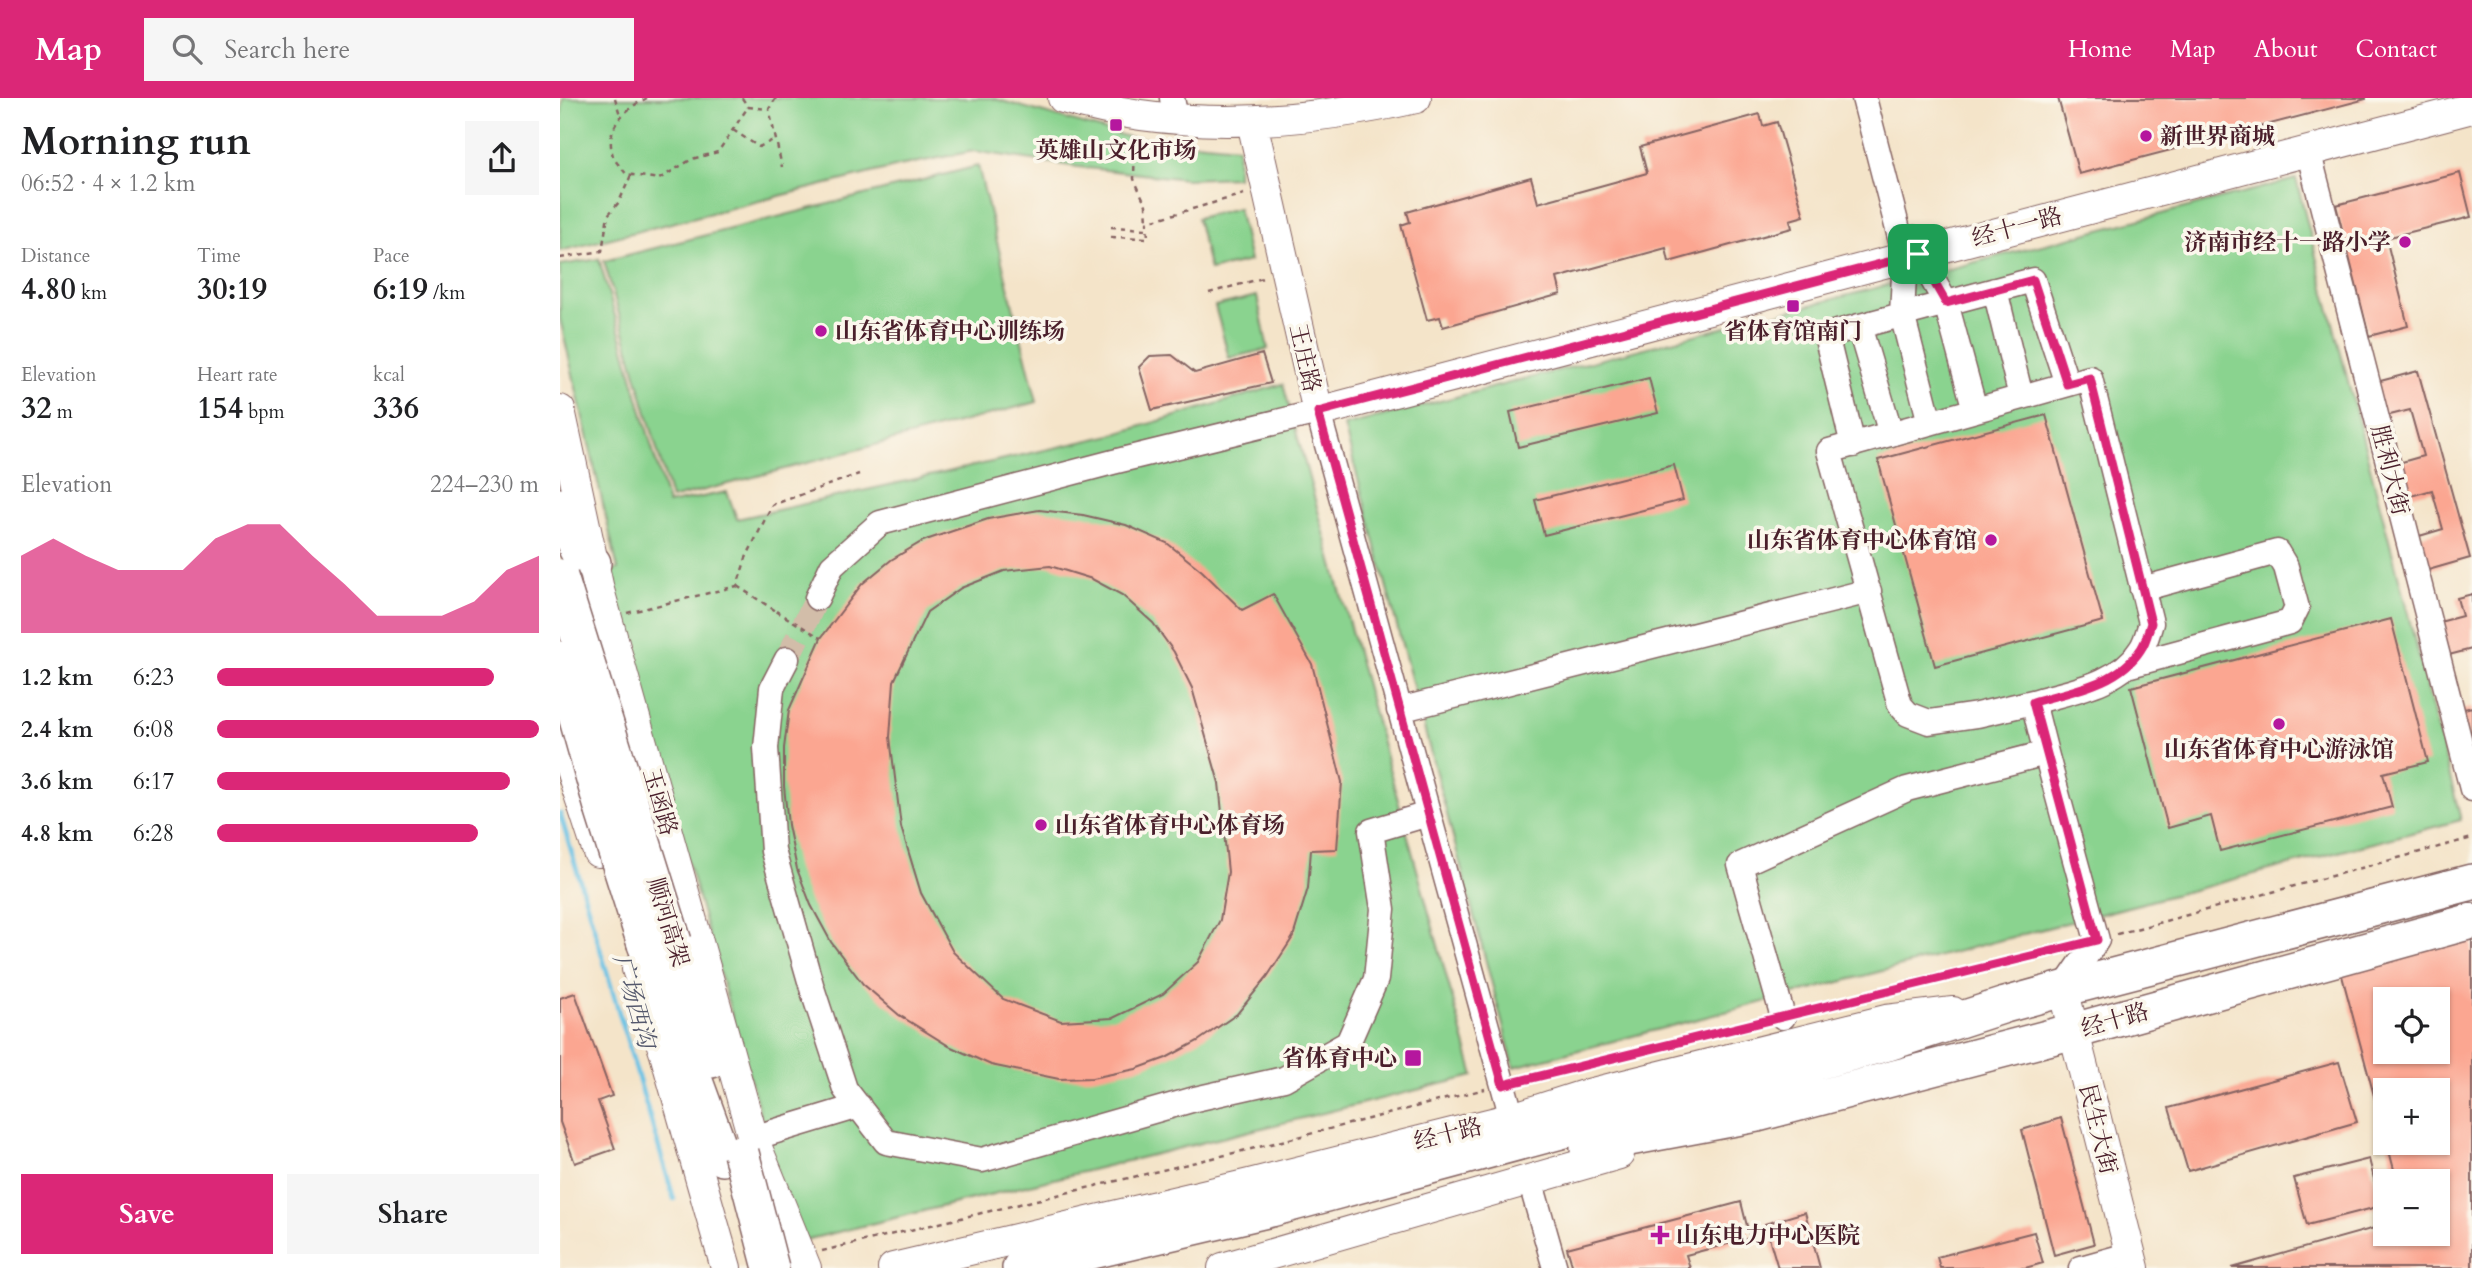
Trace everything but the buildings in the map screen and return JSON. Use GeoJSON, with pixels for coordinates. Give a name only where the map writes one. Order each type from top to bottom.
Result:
{"type":"FeatureCollection","features":[{"type":"Feature","properties":{"kind":"highway"},"geometry":{"type":"LineString","coordinates":[[560,506],[577,550],[593,563]]}},
{"type":"Feature","properties":{"kind":"highway","name":"顺河高架"},"geometry":{"type":"LineString","coordinates":[[560,577],[740,1153],[793,1264]]}},
{"type":"Feature","properties":{"kind":"highway","name":"顺河高架"},"geometry":{"type":"LineString","coordinates":[[560,660],[603,811],[645,944],[723,1158],[751,1268]]}},
{"type":"Feature","properties":{"kind":"highway","name":"经十路"},"geometry":{"type":"LineString","coordinates":[[1018,1268],[1271,1209],[1888,1043],[2063,989],[2472,882]]}},
{"type":"Feature","properties":{"kind":"highway","name":"经十路"},"geometry":{"type":"LineString","coordinates":[[1123,1268],[1629,1138],[1757,1114],[2074,1031],[2472,921]]}},
{"type":"Feature","properties":{"kind":"main road"},"geometry":{"type":"LineString","coordinates":[[1080,101],[1127,113],[1174,108],[1252,122],[1371,107],[1416,98]]}},
{"type":"Feature","properties":{"kind":"main road","name":"经十一路"},"geometry":{"type":"LineString","coordinates":[[1318,412],[2472,108]]}},
{"type":"Feature","properties":{"kind":"main road","name":"王庄路"},"geometry":{"type":"LineString","coordinates":[[1252,122],[1318,412]]}},
{"type":"Feature","properties":{"kind":"main road","name":"玉函路"},"geometry":{"type":"LineString","coordinates":[[560,410],[607,619],[753,1138],[793,1264]]}},
{"type":"Feature","properties":{"kind":"main road"},"geometry":{"type":"LineString","coordinates":[[560,713],[628,690]]}},
{"type":"Feature","properties":{"kind":"main road"},"geometry":{"type":"LineString","coordinates":[[560,736],[665,1054],[726,1268]]}},
{"type":"Feature","properties":{"kind":"main road","name":"民生大街"},"geometry":{"type":"LineString","coordinates":[[2063,989],[2133,1261]]}},
{"type":"Feature","properties":{"kind":"main road","name":"经十路"},"geometry":{"type":"LineString","coordinates":[[893,1268],[1512,1118],[1584,1095],[1886,1020],[2005,1005]]}},
{"type":"Feature","properties":{"kind":"main road","name":"经十路"},"geometry":{"type":"LineString","coordinates":[[1223,1268],[1757,1114]]}},
{"type":"Feature","properties":{"kind":"main road"},"geometry":{"type":"LineString","coordinates":[[1018,1268],[1021,1252],[1036,1239],[1058,1229]]}},
{"type":"Feature","properties":{"kind":"street"},"geometry":{"type":"LineString","coordinates":[[1864,98],[1912,255],[1946,303],[1975,410]]}},
{"type":"Feature","properties":{"kind":"street"},"geometry":{"type":"LineString","coordinates":[[1878,98],[1912,255],[1902,314],[1930,423]]}},
{"type":"Feature","properties":{"kind":"street","name":"胜利大街"},"geometry":{"type":"LineString","coordinates":[[2308,150],[2472,789]]}},
{"type":"Feature","properties":{"kind":"street"},"geometry":{"type":"LineString","coordinates":[[1853,445],[1826,335],[2033,280],[2067,384]]}},
{"type":"Feature","properties":{"kind":"street"},"geometry":{"type":"LineString","coordinates":[[1995,290],[2021,397]]}},
{"type":"Feature","properties":{"kind":"street"},"geometry":{"type":"LineString","coordinates":[[1859,326],[1891,434]]}},
{"type":"Feature","properties":{"kind":"street"},"geometry":{"type":"LineString","coordinates":[[2127,666],[2142,648],[2151,623],[2142,589],[2090,378],[1829,451],[1900,705],[1908,714],[1929,722],[1977,715],[2033,702],[2102,681],[2127,666],[2290,622],[2297,608],[2286,567],[2277,552],[2142,589]]}},
{"type":"Feature","properties":{"kind":"street"},"geometry":{"type":"LineString","coordinates":[[817,598],[832,566],[880,523],[1318,412]]}},
{"type":"Feature","properties":{"kind":"street","name":"王庄路"},"geometry":{"type":"LineString","coordinates":[[1318,412],[1512,1118]]}},
{"type":"Feature","properties":{"kind":"street"},"geometry":{"type":"LineString","coordinates":[[1399,710],[1868,591]]}},
{"type":"Feature","properties":{"kind":"street"},"geometry":{"type":"LineString","coordinates":[[787,659],[772,688],[766,748],[773,851],[812,988],[845,1089],[886,1142],[982,1160],[1195,1099],[1284,1079],[1348,1043],[1376,979],[1383,909],[1371,831],[1428,814]]}},
{"type":"Feature","properties":{"kind":"street"},"geometry":{"type":"LineString","coordinates":[[2033,702],[2097,940],[2063,989]]}},
{"type":"Feature","properties":{"kind":"street"},"geometry":{"type":"LineString","coordinates":[[1783,1017],[1740,865],[1907,789],[2046,752]]}},
{"type":"Feature","properties":{"kind":"street"},"geometry":{"type":"LineString","coordinates":[[753,1138],[859,1106]]}},
{"type":"Feature","properties":{"kind":"street"},"geometry":{"type":"LineString","coordinates":[[1530,1180],[1555,1268]]}},
{"type":"Feature","properties":{"kind":"street"},"geometry":{"type":"LineString","coordinates":[[2081,1268],[2133,1261]]}},
{"type":"Feature","properties":{"kind":"path"},"geometry":{"type":"LineString","coordinates":[[615,98],[620,115]]}},
{"type":"Feature","properties":{"kind":"path"},"geometry":{"type":"LineString","coordinates":[[647,98],[620,115],[612,135],[613,156],[626,174],[659,179],[692,159],[718,152],[748,107]]}},
{"type":"Feature","properties":{"kind":"path"},"geometry":{"type":"LineString","coordinates":[[742,98],[748,107]]}},
{"type":"Feature","properties":{"kind":"path"},"geometry":{"type":"LineString","coordinates":[[776,98],[769,109],[782,167]]}},
{"type":"Feature","properties":{"kind":"path"},"geometry":{"type":"LineString","coordinates":[[748,107],[769,109]]}},
{"type":"Feature","properties":{"kind":"path"},"geometry":{"type":"LineString","coordinates":[[1111,237],[1147,238],[1146,205],[1134,179],[1135,132],[1127,113]]}},
{"type":"Feature","properties":{"kind":"path"},"geometry":{"type":"LineString","coordinates":[[733,129],[759,147],[775,139]]}},
{"type":"Feature","properties":{"kind":"path"},"geometry":{"type":"LineString","coordinates":[[560,258],[602,251],[608,215],[619,201],[631,175]]}},
{"type":"Feature","properties":{"kind":"path"},"geometry":{"type":"LineString","coordinates":[[1147,222],[1252,192]]}},
{"type":"Feature","properties":{"kind":"path"},"geometry":{"type":"LineString","coordinates":[[1111,227],[1147,229]]}},
{"type":"Feature","properties":{"kind":"path"},"geometry":{"type":"LineString","coordinates":[[1209,293],[1269,277]]}},
{"type":"Feature","properties":{"kind":"path"},"geometry":{"type":"LineString","coordinates":[[737,586],[746,558],[772,505],[859,474]]}},
{"type":"Feature","properties":{"kind":"path"},"geometry":{"type":"LineString","coordinates":[[607,619],[737,586],[821,638]]}},
{"type":"Feature","properties":{"kind":"path"},"geometry":{"type":"LineString","coordinates":[[793,1264],[1503,1085],[2097,940],[2472,838]]}},
{"type":"Feature","properties":{"kind":"green space"},"geometry":{"type":"Polygon","coordinates":[[[563,98],[992,98],[1128,137],[1238,147],[1237,177],[1186,179],[1078,167],[974,151],[899,166],[560,251],[560,126],[563,98]]]}},
{"type":"Feature","properties":{"kind":"green space","name":"山东省体育中心训练场"},"geometry":{"type":"Polygon","coordinates":[[[978,166],[1037,402],[671,499],[604,261],[978,166]]]}},
{"type":"Feature","properties":{"kind":"green space"},"geometry":{"type":"Polygon","coordinates":[[[2296,179],[2461,820],[1514,1067],[1344,426],[2296,179]]]}},
{"type":"Feature","properties":{"kind":"green space"},"geometry":{"type":"Polygon","coordinates":[[[1238,208],[1250,261],[1210,270],[1197,218],[1238,208]]]}},
{"type":"Feature","properties":{"kind":"green space","name":"山东省体育中心体育场"},"geometry":{"type":"Polygon","coordinates":[[[599,259],[668,504],[727,492],[737,519],[1112,435],[1283,384],[1474,1076],[797,1242],[605,574],[618,569],[560,319],[560,265],[599,259]]]}},
{"type":"Feature","properties":{"kind":"green space"},"geometry":{"type":"Polygon","coordinates":[[[1257,296],[1268,349],[1229,358],[1215,306],[1257,296]]]}},
{"type":"Feature","properties":{"kind":"waterway","name":"广场西沟"},"geometry":{"type":"LineString","coordinates":[[560,813],[674,1199]]}},
{"type":"Feature","properties":{"kind":"tunnel"},"geometry":{"type":"LineString","coordinates":[[787,659],[817,598]]}},
{"type":"Feature","properties":{"kind":"place","name":"英雄山文化市场"},"geometry":{"type":"Point","coordinates":[1116,125]}},
{"type":"Feature","properties":{"kind":"place","name":"新世界商城"},"geometry":{"type":"Point","coordinates":[2146,136]}},
{"type":"Feature","properties":{"kind":"place","name":"济南市经十一路小学"},"geometry":{"type":"Point","coordinates":[2405,242]}},
{"type":"Feature","properties":{"kind":"place","name":"省体育馆南门"},"geometry":{"type":"Point","coordinates":[1793,306]}},
{"type":"Feature","properties":{"kind":"place","name":"山东省体育中心训练场"},"geometry":{"type":"Point","coordinates":[821,331]}},
{"type":"Feature","properties":{"kind":"place","name":"山东省体育中心体育馆"},"geometry":{"type":"Point","coordinates":[1991,540]}},
{"type":"Feature","properties":{"kind":"place","name":"山东省体育中心游泳馆"},"geometry":{"type":"Point","coordinates":[2279,724]}},
{"type":"Feature","properties":{"kind":"place","name":"山东省体育中心体育场"},"geometry":{"type":"Point","coordinates":[1041,825]}},
{"type":"Feature","properties":{"kind":"place","name":"省体育中心"},"geometry":{"type":"Point","coordinates":[1413,1058]}},
{"type":"Feature","properties":{"kind":"place","name":"山东电力中心医院"},"geometry":{"type":"Point","coordinates":[1660,1235]}},
{"type":"Feature","properties":{"kind":"route"},"geometry":{"type":"LineString","coordinates":[[1918,254],[1946,303],[2033,280],[2067,384],[2090,378],[2151,623],[2142,648],[2127,666],[2102,681],[2033,702],[2097,940],[1503,1085],[1318,412],[1918,254]]}}]}
